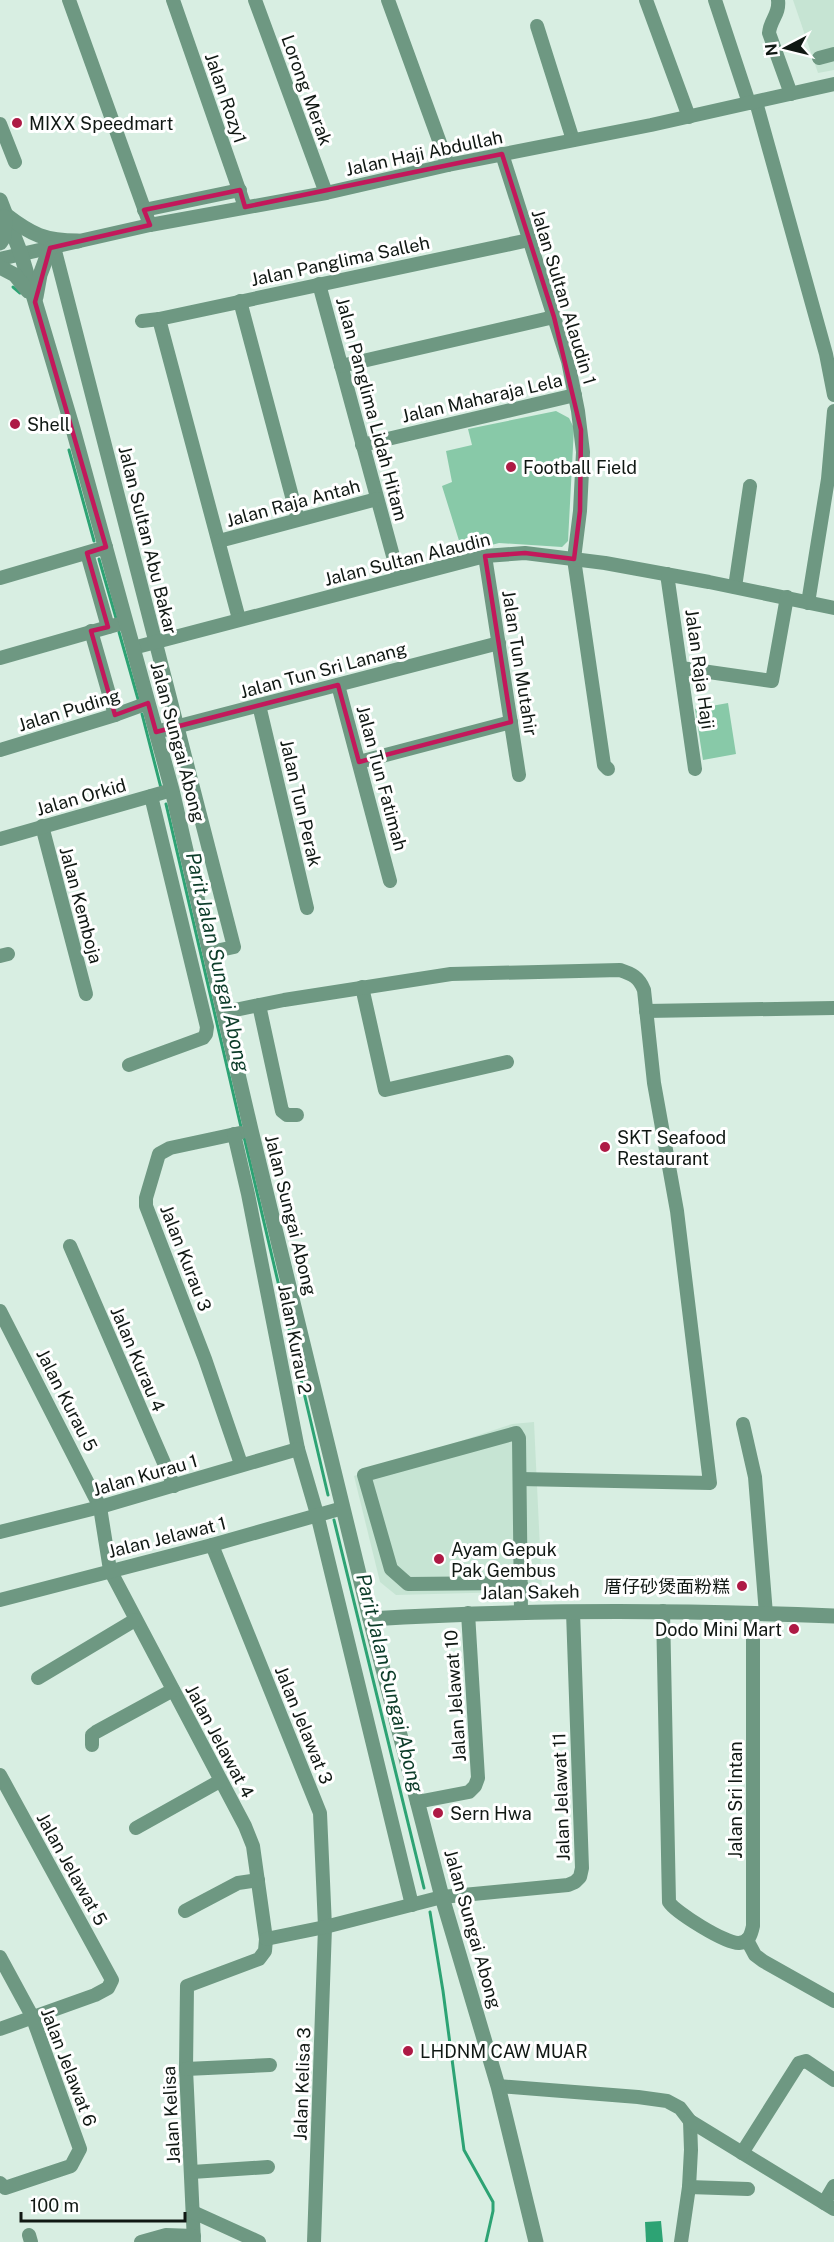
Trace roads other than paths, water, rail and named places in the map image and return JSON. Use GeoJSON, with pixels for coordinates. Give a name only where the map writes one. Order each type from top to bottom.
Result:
{"type":"FeatureCollection","features":[{"type":"Feature","properties":{"kind":"street"},"geometry":{"type":"LineString","coordinates":[[69,0],[150,225]]}},
{"type":"Feature","properties":{"kind":"street","name":"Jalan Rozy1"},"geometry":{"type":"LineString","coordinates":[[173,0],[245,207]]}},
{"type":"Feature","properties":{"kind":"street","name":"Lorong Merak"},"geometry":{"type":"LineString","coordinates":[[255,0],[326,193]]}},
{"type":"Feature","properties":{"kind":"street"},"geometry":{"type":"LineString","coordinates":[[388,0],[448,165]]}},
{"type":"Feature","properties":{"kind":"street"},"geometry":{"type":"LineString","coordinates":[[646,0],[689,117]]}},
{"type":"Feature","properties":{"kind":"street"},"geometry":{"type":"LineString","coordinates":[[715,0],[753,102],[826,354],[834,394]]}},
{"type":"Feature","properties":{"kind":"street"},"geometry":{"type":"LineString","coordinates":[[778,0],[778,11],[769,33],[791,94]]}},
{"type":"Feature","properties":{"kind":"street"},"geometry":{"type":"LineString","coordinates":[[537,26],[573,140]]}},
{"type":"Feature","properties":{"kind":"street"},"geometry":{"type":"LineString","coordinates":[[819,58],[834,54]]}},
{"type":"Feature","properties":{"kind":"street","name":"Jalan Haji Abdullah"},"geometry":{"type":"LineString","coordinates":[[0,260],[150,225],[326,193],[448,165],[689,117],[834,84]]}},
{"type":"Feature","properties":{"kind":"street"},"geometry":{"type":"LineString","coordinates":[[0,124],[3,142],[15,162]]}},
{"type":"Feature","properties":{"kind":"street","name":"Jalan Sultan Alaudin 1"},"geometry":{"type":"LineString","coordinates":[[502,154],[568,361],[575,394],[583,452],[580,512],[574,559],[604,765],[608,769]]}},
{"type":"Feature","properties":{"kind":"street"},"geometry":{"type":"LineString","coordinates":[[144,210],[240,190]]}},
{"type":"Feature","properties":{"kind":"street"},"geometry":{"type":"LineString","coordinates":[[4,208],[40,237],[54,241],[78,241]]}},
{"type":"Feature","properties":{"kind":"street"},"geometry":{"type":"LineString","coordinates":[[0,243],[4,237],[4,208]]}},
{"type":"Feature","properties":{"kind":"street","name":"Jalan Sungai Abong"},"geometry":{"type":"LineString","coordinates":[[4,208],[21,254],[79,450],[172,790],[251,1130],[256,1192],[298,1376],[343,1508],[417,1802],[442,1897],[498,2086],[536,2242]]}},
{"type":"Feature","properties":{"kind":"street","name":"Jalan Panglima Salleh"},"geometry":{"type":"LineString","coordinates":[[142,321],[529,240]]}},
{"type":"Feature","properties":{"kind":"street"},"geometry":{"type":"LineString","coordinates":[[36,304],[39,275],[52,248]]}},
{"type":"Feature","properties":{"kind":"street","name":"Jalan Sultan Abu Bakar"},"geometry":{"type":"LineString","coordinates":[[52,248],[234,947],[211,952]]}},
{"type":"Feature","properties":{"kind":"street"},"geometry":{"type":"LineString","coordinates":[[0,267],[15,275],[22,282],[36,304]]}},
{"type":"Feature","properties":{"kind":"street","name":"Jalan Panglima Lidah Hitam"},"geometry":{"type":"LineString","coordinates":[[319,284],[399,578]]}},
{"type":"Feature","properties":{"kind":"street"},"geometry":{"type":"LineString","coordinates":[[240,301],[298,519]]}},
{"type":"Feature","properties":{"kind":"street"},"geometry":{"type":"LineString","coordinates":[[341,366],[554,317]]}},
{"type":"Feature","properties":{"kind":"street"},"geometry":{"type":"LineString","coordinates":[[159,319],[239,619]]}},
{"type":"Feature","properties":{"kind":"street","name":"Jalan Maharaja Lela"},"geometry":{"type":"LineString","coordinates":[[362,446],[575,394]]}},
{"type":"Feature","properties":{"kind":"street"},"geometry":{"type":"LineString","coordinates":[[808,603],[828,479],[834,411]]}},
{"type":"Feature","properties":{"kind":"street"},"geometry":{"type":"LineString","coordinates":[[735,587],[750,486]]}},
{"type":"Feature","properties":{"kind":"street","name":"Jalan Raja Antah"},"geometry":{"type":"LineString","coordinates":[[219,541],[377,499]]}},
{"type":"Feature","properties":{"kind":"street"},"geometry":{"type":"LineString","coordinates":[[0,578],[106,547]]}},
{"type":"Feature","properties":{"kind":"street"},"geometry":{"type":"LineString","coordinates":[[87,553],[108,627]]}},
{"type":"Feature","properties":{"kind":"street","name":"Jalan Sultan Alaudin"},"geometry":{"type":"LineString","coordinates":[[134,648],[485,556],[525,553],[667,574],[834,608]]}},
{"type":"Feature","properties":{"kind":"street","name":"Jalan Tun Mutahir"},"geometry":{"type":"LineString","coordinates":[[485,556],[519,775]]}},
{"type":"Feature","properties":{"kind":"street","name":"Jalan Raja Haji"},"geometry":{"type":"LineString","coordinates":[[667,574],[695,769]]}},
{"type":"Feature","properties":{"kind":"street"},"geometry":{"type":"LineString","coordinates":[[681,668],[772,681],[787,597]]}},
{"type":"Feature","properties":{"kind":"street"},"geometry":{"type":"LineString","coordinates":[[0,658],[126,622]]}},
{"type":"Feature","properties":{"kind":"street"},"geometry":{"type":"LineString","coordinates":[[91,631],[115,715]]}},
{"type":"Feature","properties":{"kind":"street","name":"Jalan Tun Sri Lanang"},"geometry":{"type":"LineString","coordinates":[[156,732],[499,643]]}},
{"type":"Feature","properties":{"kind":"street","name":"Jalan Tun Fatimah"},"geometry":{"type":"LineString","coordinates":[[338,685],[390,880]]}},
{"type":"Feature","properties":{"kind":"street","name":"Jalan Puding"},"geometry":{"type":"LineString","coordinates":[[0,750],[148,703]]}},
{"type":"Feature","properties":{"kind":"street","name":"Jalan Tun Perak"},"geometry":{"type":"LineString","coordinates":[[259,705],[307,908]]}},
{"type":"Feature","properties":{"kind":"street"},"geometry":{"type":"LineString","coordinates":[[359,762],[511,722]]}},
{"type":"Feature","properties":{"kind":"street","name":"Jalan Orkid"},"geometry":{"type":"LineString","coordinates":[[0,839],[172,790]]}},
{"type":"Feature","properties":{"kind":"street"},"geometry":{"type":"LineString","coordinates":[[129,1065],[203,1038],[207,1027],[151,796]]}},
{"type":"Feature","properties":{"kind":"street","name":"Jalan Kemboja"},"geometry":{"type":"LineString","coordinates":[[42,826],[86,994]]}},
{"type":"Feature","properties":{"kind":"street"},"geometry":{"type":"LineString","coordinates":[[225,1012],[420,977],[474,972],[620,970],[633,975],[641,982],[644,990],[654,1083],[677,1211],[710,1483],[520,1479]]}},
{"type":"Feature","properties":{"kind":"street"},"geometry":{"type":"LineString","coordinates":[[362,987],[385,1090],[507,1062]]}},
{"type":"Feature","properties":{"kind":"street"},"geometry":{"type":"LineString","coordinates":[[259,1005],[282,1111],[287,1115],[297,1115]]}},
{"type":"Feature","properties":{"kind":"street"},"geometry":{"type":"LineString","coordinates":[[646,1011],[834,1008]]}},
{"type":"Feature","properties":{"kind":"street","name":"Jalan Kurau 3"},"geometry":{"type":"LineString","coordinates":[[242,1464],[205,1359],[146,1206],[146,1198],[159,1154],[170,1148],[251,1130]]}},
{"type":"Feature","properties":{"kind":"street"},"geometry":{"type":"LineString","coordinates":[[234,1134],[256,1192]]}},
{"type":"Feature","properties":{"kind":"street","name":"Jalan Kurau 4"},"geometry":{"type":"LineString","coordinates":[[70,1246],[174,1486]]}},
{"type":"Feature","properties":{"kind":"street","name":"Jalan Kurau 2"},"geometry":{"type":"LineString","coordinates":[[269,1247],[298,1376],[298,1449],[317,1514],[415,1904]]}},
{"type":"Feature","properties":{"kind":"street","name":"Jalan Kurau 5"},"geometry":{"type":"LineString","coordinates":[[0,1311],[100,1507],[110,1570]]}},
{"type":"Feature","properties":{"kind":"street","name":"Jalan Sri Intan"},"geometry":{"type":"LineString","coordinates":[[743,1424],[753,1465],[759,1614],[753,1926],[747,1940]]}},
{"type":"Feature","properties":{"kind":"street"},"geometry":{"type":"LineString","coordinates":[[521,1583],[408,1584],[391,1569],[364,1475],[516,1433],[519,1438],[520,1479],[521,1583],[521,1612]]}},
{"type":"Feature","properties":{"kind":"street","name":"Jalan Kurau 1"},"geometry":{"type":"LineString","coordinates":[[2,1527],[100,1507],[298,1449]]}},
{"type":"Feature","properties":{"kind":"street","name":"Jalan Jelawat 1"},"geometry":{"type":"LineString","coordinates":[[0,1600],[343,1508]]}},
{"type":"Feature","properties":{"kind":"street","name":"Jalan Jelawat 3"},"geometry":{"type":"LineString","coordinates":[[212,1545],[320,1813],[326,1927]]}},
{"type":"Feature","properties":{"kind":"street","name":"Jalan Jelawat 4"},"geometry":{"type":"LineString","coordinates":[[110,1570],[245,1826],[253,1846],[266,1939]]}},
{"type":"Feature","properties":{"kind":"street"},"geometry":{"type":"LineString","coordinates":[[663,1611],[669,1902],[673,1908],[731,1942],[739,1943],[747,1940],[755,1955],[762,1960],[834,2001]]}},
{"type":"Feature","properties":{"kind":"street","name":"Jalan Sakeh"},"geometry":{"type":"LineString","coordinates":[[370,1619],[468,1612],[663,1611],[834,1616]]}},
{"type":"Feature","properties":{"kind":"street","name":"Jalan Jelawat 10"},"geometry":{"type":"LineString","coordinates":[[417,1802],[469,1792],[475,1786],[478,1778],[468,1612]]}},
{"type":"Feature","properties":{"kind":"street","name":"Jalan Jelawat 11"},"geometry":{"type":"LineString","coordinates":[[442,1897],[521,1888],[555,1887],[575,1882],[580,1876],[582,1868],[573,1612]]}},
{"type":"Feature","properties":{"kind":"street"},"geometry":{"type":"LineString","coordinates":[[39,1678],[135,1620]]}},
{"type":"Feature","properties":{"kind":"street"},"geometry":{"type":"LineString","coordinates":[[92,1745],[92,1736],[96,1732],[173,1690]]}},
{"type":"Feature","properties":{"kind":"street","name":"Jalan Jelawat 5"},"geometry":{"type":"LineString","coordinates":[[0,1775],[112,1980],[108,1988],[94,1995],[32,2016]]}},
{"type":"Feature","properties":{"kind":"street"},"geometry":{"type":"LineString","coordinates":[[136,1828],[220,1781]]}},
{"type":"Feature","properties":{"kind":"street"},"geometry":{"type":"LineString","coordinates":[[185,1911],[238,1882],[258,1880]]}},
{"type":"Feature","properties":{"kind":"street"},"geometry":{"type":"LineString","coordinates":[[266,1939],[326,1927],[442,1897]]}},
{"type":"Feature","properties":{"kind":"street","name":"Jalan Kelisa 3"},"geometry":{"type":"LineString","coordinates":[[314,2242],[326,1927]]}},
{"type":"Feature","properties":{"kind":"street","name":"Jalan Kelisa"},"geometry":{"type":"LineString","coordinates":[[194,2239],[186,2069],[187,1986],[259,1959],[265,1951],[266,1939]]}},
{"type":"Feature","properties":{"kind":"street","name":"Jalan Jelawat 6"},"geometry":{"type":"LineString","coordinates":[[0,1957],[32,2016],[80,2149],[71,2166],[5,2188],[0,2184]]}},
{"type":"Feature","properties":{"kind":"street"},"geometry":{"type":"LineString","coordinates":[[0,2029],[32,2016]]}},
{"type":"Feature","properties":{"kind":"street"},"geometry":{"type":"LineString","coordinates":[[742,2153],[799,2063],[806,2061],[834,2080]]}},
{"type":"Feature","properties":{"kind":"street"},"geometry":{"type":"LineString","coordinates":[[186,2069],[270,2065]]}},
{"type":"Feature","properties":{"kind":"street"},"geometry":{"type":"LineString","coordinates":[[498,2086],[667,2101],[680,2108],[690,2121],[829,2206],[834,2186]]}},
{"type":"Feature","properties":{"kind":"street"},"geometry":{"type":"LineString","coordinates":[[681,2242],[689,2187],[690,2121]]}},
{"type":"Feature","properties":{"kind":"street"},"geometry":{"type":"LineString","coordinates":[[192,2172],[268,2167]]}},
{"type":"Feature","properties":{"kind":"street"},"geometry":{"type":"LineString","coordinates":[[689,2187],[748,2189]]}},
{"type":"Feature","properties":{"kind":"street"},"geometry":{"type":"LineString","coordinates":[[192,2212],[259,2242]]}},
{"type":"Feature","properties":{"kind":"street"},"geometry":{"type":"LineString","coordinates":[[141,2242],[166,2235],[194,2239]]}},
{"type":"Feature","properties":{"kind":"waterway","name":"Parit Jalan Sungai Abong"},"geometry":{"type":"LineString","coordinates":[[13,287],[20,293]]}},
{"type":"Feature","properties":{"kind":"waterway","name":"Parit Jalan Sungai Abong"},"geometry":{"type":"LineString","coordinates":[[69,450],[94,541]]}},
{"type":"Feature","properties":{"kind":"waterway","name":"Parit Jalan Sungai Abong"},"geometry":{"type":"LineString","coordinates":[[99,559],[116,618]]}},
{"type":"Feature","properties":{"kind":"waterway","name":"Parit Jalan Sungai Abong"},"geometry":{"type":"LineString","coordinates":[[119,632],[138,699]]}},
{"type":"Feature","properties":{"kind":"waterway","name":"Parit Jalan Sungai Abong"},"geometry":{"type":"LineString","coordinates":[[142,714],[161,788]]}},
{"type":"Feature","properties":{"kind":"waterway","name":"Parit Jalan Sungai Abong"},"geometry":{"type":"LineString","coordinates":[[166,804],[241,1127]]}},
{"type":"Feature","properties":{"kind":"waterway","name":"Parit Jalan Sungai Abong"},"geometry":{"type":"LineString","coordinates":[[244,1137],[328,1495]]}},
{"type":"Feature","properties":{"kind":"waterway","name":"Parit Jalan Sungai Abong"},"geometry":{"type":"LineString","coordinates":[[334,1520],[424,1888]]}},
{"type":"Feature","properties":{"kind":"waterway","name":"Parit Jalan Sungai Abong"},"geometry":{"type":"LineString","coordinates":[[430,1912],[464,2150],[493,2202],[486,2242]]}},
{"type":"Feature","properties":{"kind":"place","name":"MIXX Speedmart"},"geometry":{"type":"Point","coordinates":[17,123]}},
{"type":"Feature","properties":{"kind":"place","name":"Shell"},"geometry":{"type":"Point","coordinates":[15,424]}},
{"type":"Feature","properties":{"kind":"place","name":"Football Field"},"geometry":{"type":"Point","coordinates":[511,467]}},
{"type":"Feature","properties":{"kind":"place","name":"SKT Seafood Restaurant"},"geometry":{"type":"Point","coordinates":[605,1147]}},
{"type":"Feature","properties":{"kind":"place","name":"Ayam Gepuk Pak Gembus"},"geometry":{"type":"Point","coordinates":[439,1559]}},
{"type":"Feature","properties":{"kind":"place","name":"厝仔砂煲面粉糕"},"geometry":{"type":"Point","coordinates":[742,1586]}},
{"type":"Feature","properties":{"kind":"place","name":"Dodo Mini Mart"},"geometry":{"type":"Point","coordinates":[794,1629]}},
{"type":"Feature","properties":{"kind":"place","name":"Sern Hwa"},"geometry":{"type":"Point","coordinates":[438,1813]}},
{"type":"Feature","properties":{"kind":"place","name":"LHDNM CAW MUAR"},"geometry":{"type":"Point","coordinates":[408,2051]}}]}
